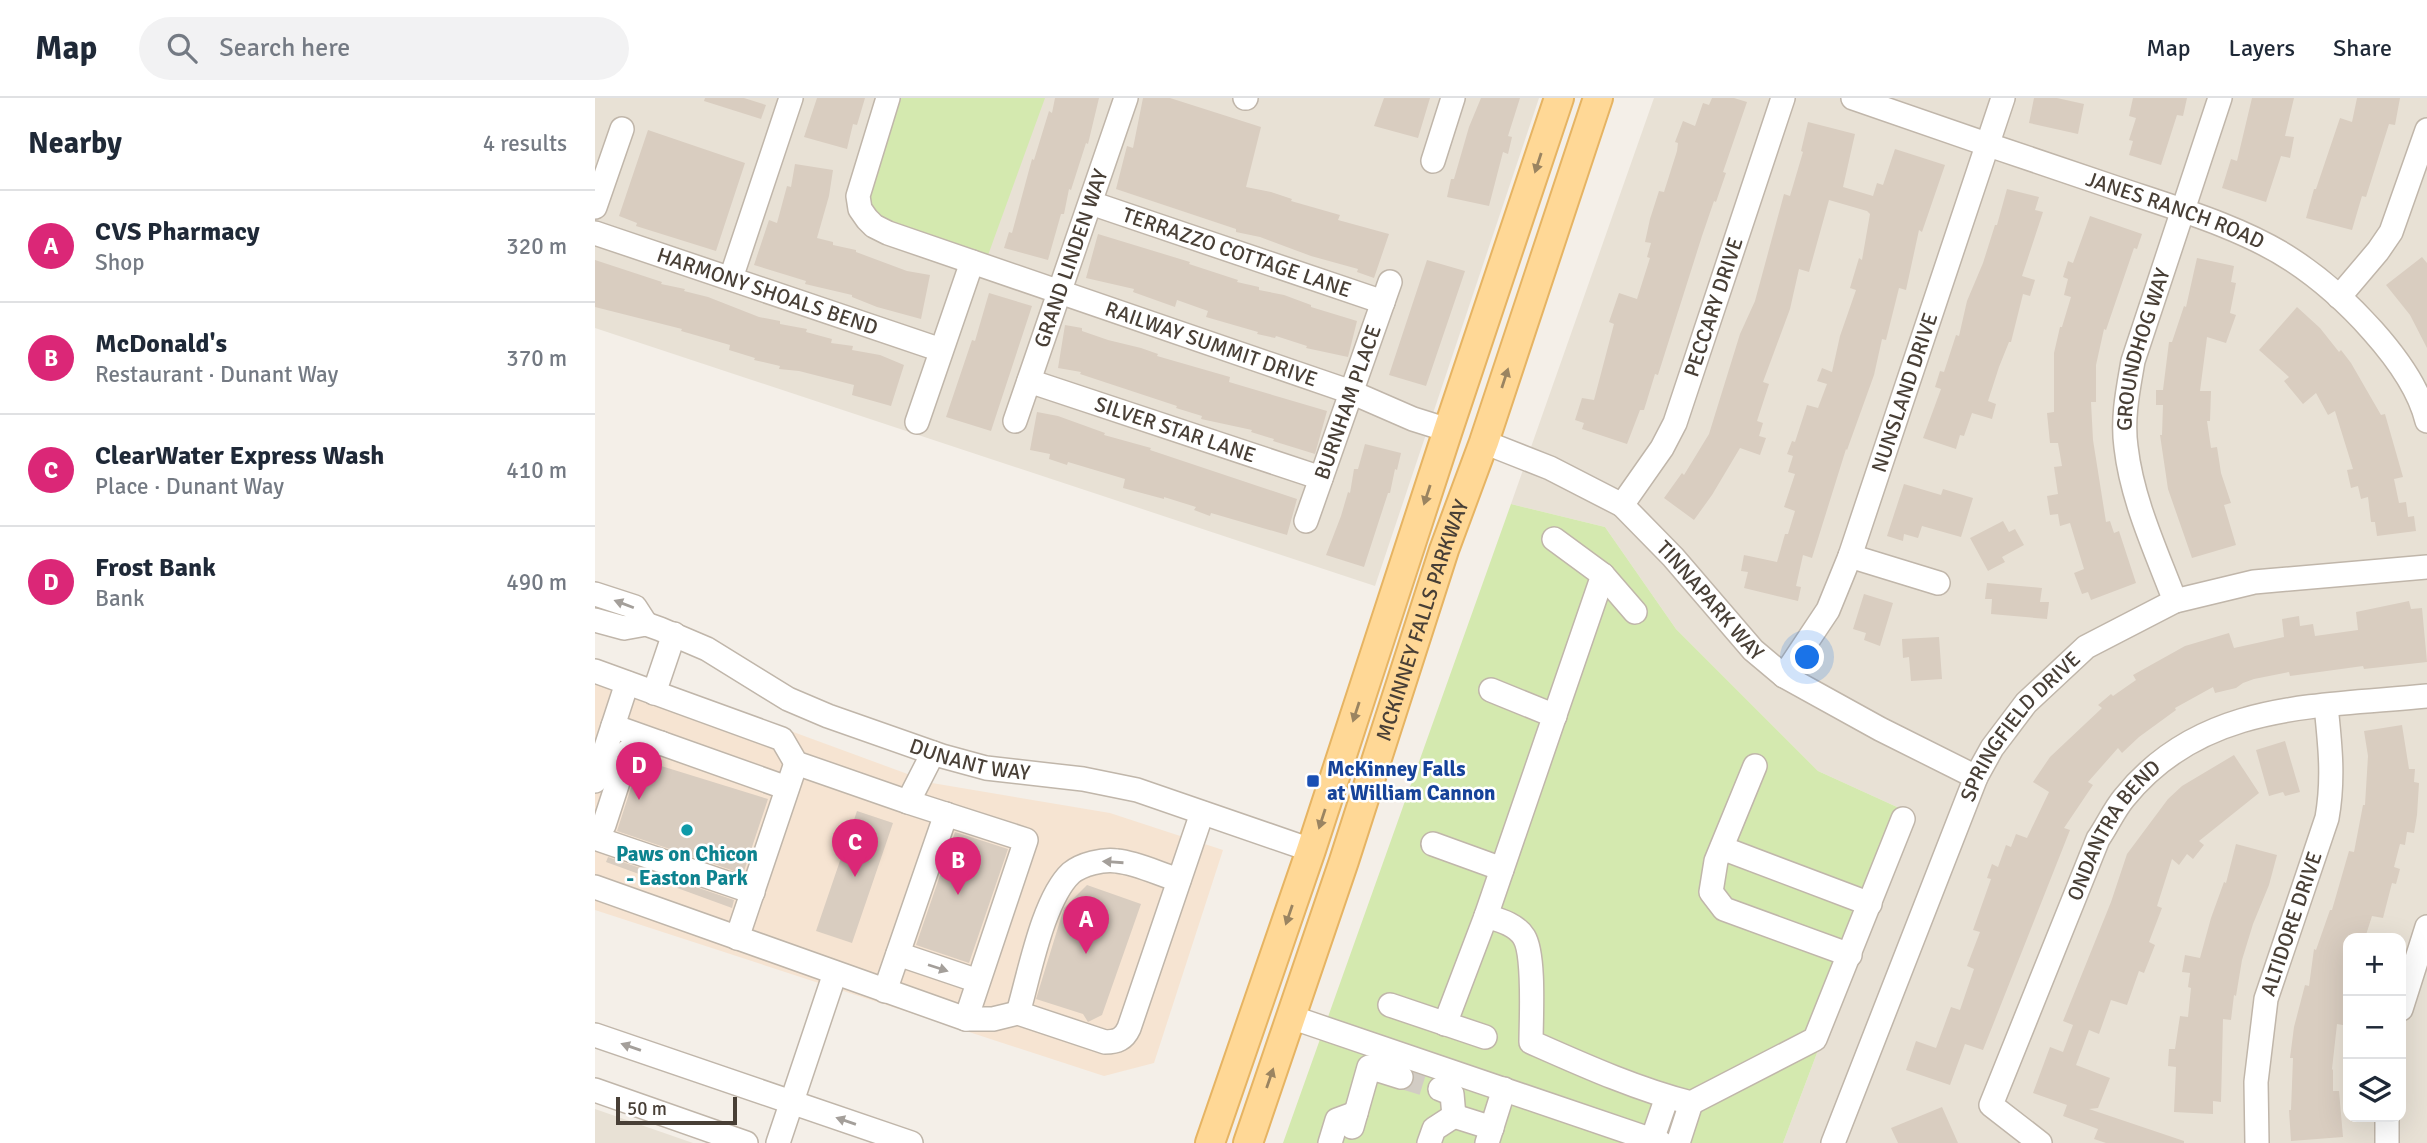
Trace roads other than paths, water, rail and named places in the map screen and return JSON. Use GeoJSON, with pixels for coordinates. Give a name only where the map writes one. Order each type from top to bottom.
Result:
{"type":"FeatureCollection","features":[{"type":"Feature","properties":{"kind":"main road","name":"MCKINNEY FALLS PARKWAY"},"geometry":{"type":"LineString","coordinates":[[1210,1143],[1311,850],[1559,98]]}},
{"type":"Feature","properties":{"kind":"main road","name":"MCKINNEY FALLS PARKWAY"},"geometry":{"type":"LineString","coordinates":[[1248,1143],[1345,861],[1444,550],[1484,442],[1598,98]]}},
{"type":"Feature","properties":{"kind":"main road"},"geometry":{"type":"LineString","coordinates":[[1448,430],[1484,442]]}},
{"type":"Feature","properties":{"kind":"street"},"geometry":{"type":"LineString","coordinates":[[731,278],[791,98]]}},
{"type":"Feature","properties":{"kind":"street","name":"RAILWAY SUMMIT DRIVE"},"geometry":{"type":"LineString","coordinates":[[888,98],[858,196],[860,208],[874,226],[1351,392],[1413,419],[1448,430]]}},
{"type":"Feature","properties":{"kind":"street","name":"GRAND LINDEN WAY"},"geometry":{"type":"LineString","coordinates":[[1015,421],[1126,98]]}},
{"type":"Feature","properties":{"kind":"street"},"geometry":{"type":"LineString","coordinates":[[1433,161],[1453,98]]}},
{"type":"Feature","properties":{"kind":"street","name":"PECCARY DRIVE"},"geometry":{"type":"LineString","coordinates":[[1622,505],[1662,448],[1675,424],[1783,98]]}},
{"type":"Feature","properties":{"kind":"street","name":"JANES RANCH ROAD"},"geometry":{"type":"LineString","coordinates":[[1853,98],[2181,210],[2259,242],[2293,260],[2339,297],[2374,331],[2401,367],[2427,421]]}},
{"type":"Feature","properties":{"kind":"street","name":"NUNSLAND DRIVE"},"geometry":{"type":"LineString","coordinates":[[1784,676],[1828,610],[1850,556],[2003,98]]}},
{"type":"Feature","properties":{"kind":"street","name":"GROUNDHOG WAY"},"geometry":{"type":"LineString","coordinates":[[2175,601],[2141,513],[2132,478],[2126,446],[2126,403],[2133,361],[2220,98]]}},
{"type":"Feature","properties":{"kind":"street"},"geometry":{"type":"LineString","coordinates":[[595,207],[622,129]]}},
{"type":"Feature","properties":{"kind":"street"},"geometry":{"type":"LineString","coordinates":[[2339,297],[2391,232],[2427,130]]}},
{"type":"Feature","properties":{"kind":"street","name":"TERRAZZO COTTAGE LANE"},"geometry":{"type":"LineString","coordinates":[[1091,204],[1387,292]]}},
{"type":"Feature","properties":{"kind":"street","name":"HARMONY SHOALS BEND"},"geometry":{"type":"LineString","coordinates":[[595,233],[941,350]]}},
{"type":"Feature","properties":{"kind":"street"},"geometry":{"type":"LineString","coordinates":[[917,422],[972,262]]}},
{"type":"Feature","properties":{"kind":"street","name":"BURNHAM PLACE"},"geometry":{"type":"LineString","coordinates":[[1306,521],[1387,292]]}},
{"type":"Feature","properties":{"kind":"street","name":"SILVER STAR LANE"},"geometry":{"type":"LineString","coordinates":[[1029,381],[1321,478]]}},
{"type":"Feature","properties":{"kind":"street","name":"TINNAPARK WAY"},"geometry":{"type":"LineString","coordinates":[[1484,442],[1550,468],[1622,505],[1673,557],[1753,650],[1784,676],[1880,729],[1976,777]]}},
{"type":"Feature","properties":{"kind":"street"},"geometry":{"type":"LineString","coordinates":[[1554,538],[1603,575],[1635,612]]}},
{"type":"Feature","properties":{"kind":"street"},"geometry":{"type":"LineString","coordinates":[[1850,556],[1938,583]]}},
{"type":"Feature","properties":{"kind":"street","name":"SPRINGFIELD DRIVE"},"geometry":{"type":"LineString","coordinates":[[1833,1143],[1976,777],[1992,748],[2026,703],[2086,647],[2175,601],[2254,582],[2427,567]]}},
{"type":"Feature","properties":{"kind":"street"},"geometry":{"type":"LineString","coordinates":[[1445,1024],[1486,916],[1603,575]]}},
{"type":"Feature","properties":{"kind":"street","name":"DUNANT WAY"},"geometry":{"type":"LineString","coordinates":[[595,594],[635,607],[646,624]]}},
{"type":"Feature","properties":{"kind":"street","name":"DUNANT WAY"},"geometry":{"type":"LineString","coordinates":[[595,620],[624,628],[646,624],[674,634],[727,661],[788,699],[933,753],[986,768],[1137,790],[1311,850]]}},
{"type":"Feature","properties":{"kind":"street"},"geometry":{"type":"LineString","coordinates":[[654,693],[674,634]]}},
{"type":"Feature","properties":{"kind":"street"},"geometry":{"type":"LineString","coordinates":[[595,671],[782,739],[796,763],[1026,840],[966,1019]]}},
{"type":"Feature","properties":{"kind":"street"},"geometry":{"type":"LineString","coordinates":[[595,781],[627,683]]}},
{"type":"Feature","properties":{"kind":"street"},"geometry":{"type":"LineString","coordinates":[[1491,690],[1555,716]]}},
{"type":"Feature","properties":{"kind":"street","name":"ONDANTRA BEND"},"geometry":{"type":"LineString","coordinates":[[2040,1143],[1991,1105],[2098,839],[2124,799],[2160,762],[2209,731],[2250,717],[2427,696]]}},
{"type":"Feature","properties":{"kind":"street","name":"ALTIDORE DRIVE"},"geometry":{"type":"LineString","coordinates":[[2257,1143],[2256,1082],[2266,999],[2327,817],[2331,795],[2333,769],[2326,706]]}},
{"type":"Feature","properties":{"kind":"street"},"geometry":{"type":"LineString","coordinates":[[613,726],[787,788]]}},
{"type":"Feature","properties":{"kind":"street"},"geometry":{"type":"LineString","coordinates":[[661,743],[628,751],[604,825],[595,837],[753,892]]}},
{"type":"Feature","properties":{"kind":"street"},"geometry":{"type":"LineString","coordinates":[[908,802],[933,753]]}},
{"type":"Feature","properties":{"kind":"street"},"geometry":{"type":"LineString","coordinates":[[737,938],[796,763]]}},
{"type":"Feature","properties":{"kind":"street"},"geometry":{"type":"LineString","coordinates":[[1755,766],[1716,861],[1711,892],[1724,909],[1850,955]]}},
{"type":"Feature","properties":{"kind":"street"},"geometry":{"type":"LineString","coordinates":[[595,887],[966,1019],[993,1018],[1018,1013],[1105,1042],[1119,1040],[1125,1036],[1202,813]]}},
{"type":"Feature","properties":{"kind":"street"},"geometry":{"type":"LineString","coordinates":[[885,991],[946,814]]}},
{"type":"Feature","properties":{"kind":"street"},"geometry":{"type":"LineString","coordinates":[[1486,916],[1508,923],[1524,937],[1531,968],[1531,1042],[1667,1097],[1691,1103],[1815,1039],[1903,819]]}},
{"type":"Feature","properties":{"kind":"street"},"geometry":{"type":"LineString","coordinates":[[1433,844],[1502,869]]}},
{"type":"Feature","properties":{"kind":"street"},"geometry":{"type":"LineString","coordinates":[[1722,848],[1870,904]]}},
{"type":"Feature","properties":{"kind":"street"},"geometry":{"type":"LineString","coordinates":[[1018,1013],[1048,912],[1057,892],[1074,871],[1103,861],[1118,861],[1179,880]]}},
{"type":"Feature","properties":{"kind":"street"},"geometry":{"type":"LineString","coordinates":[[2405,996],[2427,927]]}},
{"type":"Feature","properties":{"kind":"street"},"geometry":{"type":"LineString","coordinates":[[898,954],[978,981]]}},
{"type":"Feature","properties":{"kind":"street"},"geometry":{"type":"LineString","coordinates":[[778,1143],[835,973]]}},
{"type":"Feature","properties":{"kind":"street"},"geometry":{"type":"LineString","coordinates":[[1390,1005],[1485,1037]]}},
{"type":"Feature","properties":{"kind":"street"},"geometry":{"type":"LineString","coordinates":[[1291,1017],[1655,1142],[1667,1097]]}},
{"type":"Feature","properties":{"kind":"street"},"geometry":{"type":"LineString","coordinates":[[595,1035],[911,1143]]}},
{"type":"Feature","properties":{"kind":"street"},"geometry":{"type":"LineString","coordinates":[[1330,1143],[1337,1121],[1354,1120],[1369,1067],[1401,1077]]}},
{"type":"Feature","properties":{"kind":"street"},"geometry":{"type":"LineString","coordinates":[[1440,1089],[1452,1094],[1454,1116]]}},
{"type":"Feature","properties":{"kind":"street"},"geometry":{"type":"LineString","coordinates":[[1454,1116],[1490,1135],[1504,1089]]}},
{"type":"Feature","properties":{"kind":"street"},"geometry":{"type":"LineString","coordinates":[[595,1090],[746,1143]]}},
{"type":"Feature","properties":{"kind":"street"},"geometry":{"type":"LineString","coordinates":[[1678,1143],[1691,1103]]}},
{"type":"Feature","properties":{"kind":"street"},"geometry":{"type":"LineString","coordinates":[[1429,1143],[1434,1129],[1454,1116]]}},
{"type":"Feature","properties":{"kind":"street"},"geometry":{"type":"LineString","coordinates":[[2387,1122],[2387,1143]]}},
{"type":"Feature","properties":{"kind":"tunnel"},"geometry":{"type":"LineString","coordinates":[[1401,1077],[1440,1089]]}},
{"type":"Feature","properties":{"kind":"place","name":"McKinney Falls at William Cannon"},"geometry":{"type":"Point","coordinates":[1313,781]}},
{"type":"Feature","properties":{"kind":"place","name":"Frost Bank"},"geometry":{"type":"Point","coordinates":[639,800]}},
{"type":"Feature","properties":{"kind":"place","name":"Paws on Chicon - Easton Park"},"geometry":{"type":"Point","coordinates":[687,830]}},
{"type":"Feature","properties":{"kind":"place","name":"ClearWater Express Wash"},"geometry":{"type":"Point","coordinates":[855,877]}},
{"type":"Feature","properties":{"kind":"place","name":"McDonald's"},"geometry":{"type":"Point","coordinates":[958,895]}},
{"type":"Feature","properties":{"kind":"place","name":"CVS Pharmacy"},"geometry":{"type":"Point","coordinates":[1086,954]}}]}
